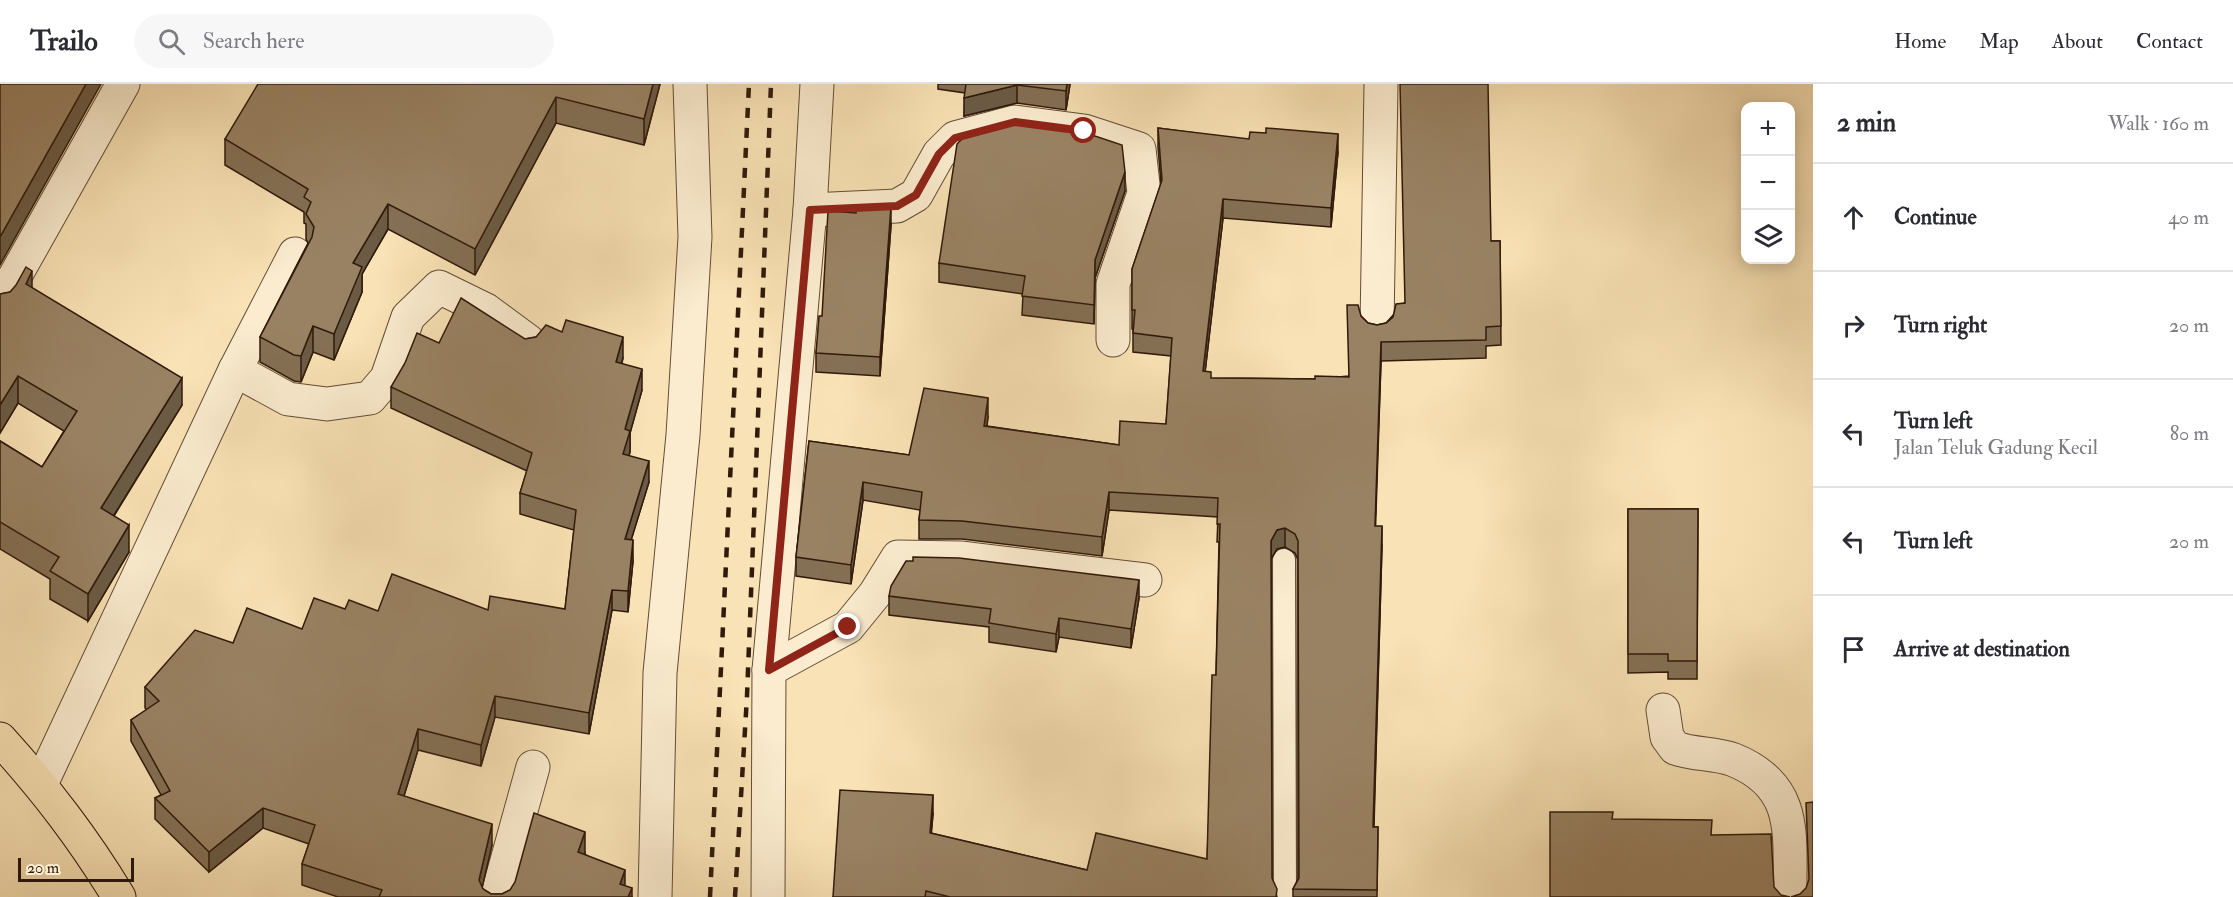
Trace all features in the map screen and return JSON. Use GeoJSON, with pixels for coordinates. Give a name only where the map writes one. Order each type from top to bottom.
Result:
{"type":"FeatureCollection","features":[{"type":"Feature","properties":{"kind":"main road"},"geometry":{"type":"LineString","coordinates":[[0,740],[41,784],[85,842],[119,897]]}},
{"type":"Feature","properties":{"kind":"street"},"geometry":{"type":"LineString","coordinates":[[0,303],[123,84]]}},
{"type":"Feature","properties":{"kind":"street"},"geometry":{"type":"LineString","coordinates":[[656,897],[660,673],[683,435],[695,237],[690,84]]}},
{"type":"Feature","properties":{"kind":"street"},"geometry":{"type":"LineString","coordinates":[[768,897],[769,670],[810,210],[817,84]]}},
{"type":"Feature","properties":{"kind":"street"},"geometry":{"type":"LineString","coordinates":[[1377,326],[1381,84]]}},
{"type":"Feature","properties":{"kind":"street"},"geometry":{"type":"LineString","coordinates":[[810,210],[897,206],[916,195],[939,154],[955,138],[1015,122],[1084,131],[1139,149],[1143,193],[1113,284],[1113,340]]}},
{"type":"Feature","properties":{"kind":"street"},"geometry":{"type":"LineString","coordinates":[[41,784],[235,370],[295,254]]}},
{"type":"Feature","properties":{"kind":"street"},"geometry":{"type":"LineString","coordinates":[[235,370],[288,399],[327,404],[370,398],[387,378],[408,317],[439,287],[486,310],[528,341]]}},
{"type":"Feature","properties":{"kind":"street"},"geometry":{"type":"LineString","coordinates":[[769,670],[848,627],[876,594],[898,557],[960,558],[1145,580]]}},
{"type":"Feature","properties":{"kind":"street"},"geometry":{"type":"LineString","coordinates":[[1663,710],[1667,737],[1675,748],[1732,759],[1762,776],[1780,794],[1789,824],[1791,897]]}},
{"type":"Feature","properties":{"kind":"street"},"geometry":{"type":"LineString","coordinates":[[497,897],[533,767]]}},
{"type":"Feature","properties":{"kind":"lane"},"geometry":{"type":"LineString","coordinates":[[1284,560],[1285,897]]}},
{"type":"Feature","properties":{"kind":"building"},"geometry":{"type":"Polygon","coordinates":[[[0,84],[86,84],[0,237],[0,84]]]}},
{"type":"Feature","properties":{"kind":"building"},"geometry":{"type":"Polygon","coordinates":[[[258,84],[653,84],[644,119],[556,97],[475,249],[388,204],[353,263],[362,267],[334,334],[313,326],[301,356],[294,355],[260,337],[312,237],[314,227],[306,214],[311,202],[304,197],[308,189],[225,139],[258,84]]]}},
{"type":"Feature","properties":{"kind":"building"},"geometry":{"type":"Polygon","coordinates":[[[966,84],[1067,84],[1066,91],[1017,85],[964,98],[966,84]]]}},
{"type":"Feature","properties":{"kind":"building"},"geometry":{"type":"Polygon","coordinates":[[[1400,84],[1488,84],[1491,241],[1500,241],[1501,326],[1486,327],[1486,340],[1381,342],[1375,526],[1382,526],[1373,827],[1378,827],[1377,890],[1293,889],[1299,878],[1298,541],[1295,534],[1285,528],[1277,530],[1271,541],[1272,878],[1277,889],[1276,897],[950,897],[926,891],[925,897],[833,897],[840,790],[933,795],[930,833],[1087,870],[1096,833],[1207,859],[1212,675],[1216,675],[1220,524],[1217,524],[1218,498],[1109,492],[1102,537],[962,521],[919,520],[922,492],[863,482],[851,565],[796,557],[809,441],[909,455],[924,388],[988,398],[984,426],[1119,445],[1120,421],[1166,424],[1172,338],[1133,333],[1135,310],[1132,310],[1132,269],[1162,180],[1158,128],[1249,139],[1250,132],[1266,133],[1266,128],[1338,134],[1331,208],[1223,199],[1203,371],[1211,372],[1211,378],[1349,377],[1347,305],[1358,305],[1361,316],[1368,323],[1377,325],[1386,323],[1393,317],[1396,304],[1405,303],[1400,84]]]}},
{"type":"Feature","properties":{"kind":"building"},"geometry":{"type":"Polygon","coordinates":[[[1016,123],[1080,131],[1122,145],[1125,172],[1095,260],[1094,305],[1022,296],[1025,276],[939,263],[957,144],[965,136],[1016,123]]]}},
{"type":"Feature","properties":{"kind":"building"},"geometry":{"type":"Polygon","coordinates":[[[891,206],[880,357],[816,353],[819,316],[822,316],[828,211],[856,213],[856,208],[891,206]]]}},
{"type":"Feature","properties":{"kind":"building"},"geometry":{"type":"Polygon","coordinates":[[[26,267],[32,271],[26,284],[182,378],[101,508],[129,525],[88,594],[50,571],[59,557],[0,522],[0,441],[42,467],[77,411],[18,376],[0,405],[0,294],[10,292],[26,267]]]}},
{"type":"Feature","properties":{"kind":"building"},"geometry":{"type":"Polygon","coordinates":[[[461,298],[525,339],[536,337],[546,325],[562,332],[566,320],[623,337],[616,362],[642,369],[625,429],[630,431],[623,454],[649,461],[625,539],[633,540],[628,591],[612,590],[589,713],[495,696],[481,745],[418,729],[398,794],[492,824],[479,880],[483,889],[491,894],[502,894],[510,890],[515,882],[534,813],[585,832],[578,852],[625,870],[620,884],[632,888],[628,897],[379,897],[382,890],[302,864],[315,825],[263,808],[209,852],[155,798],[170,791],[131,720],[159,701],[145,687],[195,630],[233,643],[247,608],[302,629],[314,598],[345,609],[349,600],[378,611],[392,574],[488,610],[490,596],[565,609],[576,510],[520,493],[532,453],[391,387],[405,363],[417,333],[439,343],[461,298]]]}},
{"type":"Feature","properties":{"kind":"building"},"geometry":{"type":"Polygon","coordinates":[[[1628,509],[1698,509],[1697,661],[1668,661],[1668,654],[1628,654],[1628,509]]]}},
{"type":"Feature","properties":{"kind":"building"},"geometry":{"type":"Polygon","coordinates":[[[913,557],[959,558],[1139,580],[1131,629],[1059,618],[1056,634],[989,623],[991,609],[889,596],[891,586],[906,561],[913,561],[913,557]]]}},
{"type":"Feature","properties":{"kind":"building"},"geometry":{"type":"Polygon","coordinates":[[[1813,802],[1813,897],[1791,897],[1800,894],[1806,888],[1809,879],[1806,803],[1813,802]]]}},
{"type":"Feature","properties":{"kind":"building"},"geometry":{"type":"Polygon","coordinates":[[[1550,812],[1613,812],[1612,819],[1712,820],[1711,835],[1771,834],[1774,887],[1781,895],[1790,897],[1550,897],[1550,812]]]}},
{"type":"Feature","properties":{"kind":"railway"},"geometry":{"type":"LineString","coordinates":[[710,897],[749,84]]}},
{"type":"Feature","properties":{"kind":"railway"},"geometry":{"type":"LineString","coordinates":[[735,897],[747,696],[771,84]]}},
{"type":"Feature","properties":{"kind":"route"},"geometry":{"type":"LineString","coordinates":[[848,627],[769,670],[810,210],[897,206],[916,195],[939,154],[955,138],[1015,122],[1084,131]]}}]}
